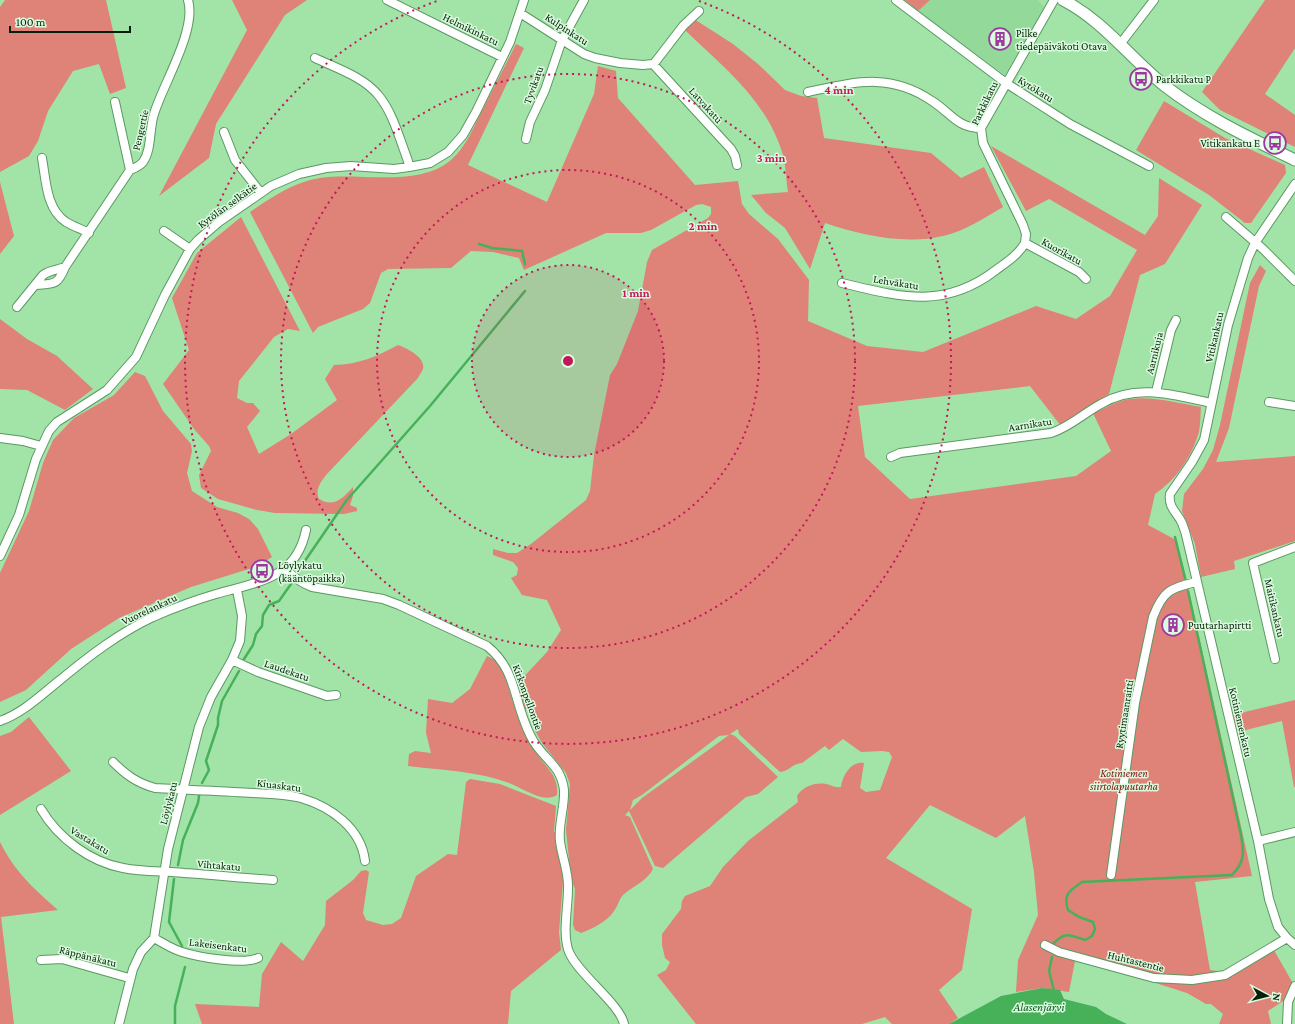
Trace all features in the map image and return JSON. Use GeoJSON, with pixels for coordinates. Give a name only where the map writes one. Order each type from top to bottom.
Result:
{"type":"FeatureCollection","features":[{"type":"Feature","properties":{"kind":"street","name":"Pengertie"},"geometry":{"type":"LineString","coordinates":[[36,285],[54,284],[60,279],[65,267],[130,170],[143,162],[148,150],[153,114],[187,30],[190,6],[188,0]]}},
{"type":"Feature","properties":{"kind":"street","name":"Helmikinkatu"},"geometry":{"type":"LineString","coordinates":[[387,0],[502,57]]}},
{"type":"Feature","properties":{"kind":"street","name":"Kytölän selkätie"},"geometry":{"type":"LineString","coordinates":[[0,556],[19,515],[41,446],[57,422],[107,390],[136,357],[190,248],[219,222],[272,186],[299,174],[326,168],[351,166],[394,169],[409,168],[430,163],[448,152],[463,135],[502,57],[524,0]]}},
{"type":"Feature","properties":{"kind":"street","name":"Tyvikatu"},"geometry":{"type":"LineString","coordinates":[[526,139],[530,122],[545,90],[562,40],[584,0]]}},
{"type":"Feature","properties":{"kind":"street","name":"Kytökatu"},"geometry":{"type":"LineString","coordinates":[[896,0],[1006,83],[1070,124],[1149,166]]}},
{"type":"Feature","properties":{"kind":"street","name":"Parkkikatu"},"geometry":{"type":"LineString","coordinates":[[1025,243],[1026,234],[1023,225],[983,143],[982,128],[1054,0]]}},
{"type":"Feature","properties":{"kind":"street"},"geometry":{"type":"LineString","coordinates":[[1063,0],[1090,16],[1164,84],[1189,104],[1246,136],[1295,160]]}},
{"type":"Feature","properties":{"kind":"street"},"geometry":{"type":"LineString","coordinates":[[1121,43],[1154,0]]}},
{"type":"Feature","properties":{"kind":"street"},"geometry":{"type":"LineString","coordinates":[[653,64],[662,55],[683,26],[698,11]]}},
{"type":"Feature","properties":{"kind":"street","name":"Kulpinkatu"},"geometry":{"type":"LineString","coordinates":[[520,13],[584,54],[606,61],[653,64]]}},
{"type":"Feature","properties":{"kind":"street"},"geometry":{"type":"LineString","coordinates":[[315,58],[365,84],[379,96],[388,110],[408,161],[409,168]]}},
{"type":"Feature","properties":{"kind":"street","name":"Latvakatu"},"geometry":{"type":"LineString","coordinates":[[653,64],[731,149],[735,156],[737,165]]}},
{"type":"Feature","properties":{"kind":"street"},"geometry":{"type":"LineString","coordinates":[[808,92],[858,82],[875,81],[895,83],[932,101],[964,126],[982,128]]}},
{"type":"Feature","properties":{"kind":"street"},"geometry":{"type":"LineString","coordinates":[[115,102],[130,170]]}},
{"type":"Feature","properties":{"kind":"street"},"geometry":{"type":"LineString","coordinates":[[224,132],[235,160],[261,194]]}},
{"type":"Feature","properties":{"kind":"street"},"geometry":{"type":"LineString","coordinates":[[42,158],[49,197],[56,212],[66,221],[89,233]]}},
{"type":"Feature","properties":{"kind":"street","name":"Vitikankatu"},"geometry":{"type":"LineString","coordinates":[[1169,500],[1170,494],[1192,462],[1204,440],[1235,298],[1243,270],[1255,243],[1295,184]]}},
{"type":"Feature","properties":{"kind":"street"},"geometry":{"type":"LineString","coordinates":[[1226,217],[1295,281]]}},
{"type":"Feature","properties":{"kind":"street"},"geometry":{"type":"LineString","coordinates":[[164,230],[190,248]]}},
{"type":"Feature","properties":{"kind":"street","name":"Kuorikatu"},"geometry":{"type":"LineString","coordinates":[[1025,243],[1079,272],[1086,279]]}},
{"type":"Feature","properties":{"kind":"street","name":"Lehväkatu"},"geometry":{"type":"LineString","coordinates":[[842,282],[895,296],[911,297],[949,294],[988,277],[1020,251],[1025,243]]}},
{"type":"Feature","properties":{"kind":"street"},"geometry":{"type":"LineString","coordinates":[[17,307],[36,285],[42,275],[65,267]]}},
{"type":"Feature","properties":{"kind":"street","name":"Aarnikuja"},"geometry":{"type":"LineString","coordinates":[[1156,392],[1171,330],[1176,320]]}},
{"type":"Feature","properties":{"kind":"street","name":"Aarnikatu"},"geometry":{"type":"LineString","coordinates":[[891,457],[900,453],[1051,433],[1063,430],[1097,406],[1119,395],[1156,392],[1211,403]]}},
{"type":"Feature","properties":{"kind":"street"},"geometry":{"type":"LineString","coordinates":[[1268,402],[1295,406]]}},
{"type":"Feature","properties":{"kind":"street"},"geometry":{"type":"LineString","coordinates":[[0,438],[23,441],[41,446]]}},
{"type":"Feature","properties":{"kind":"street","name":"Kotiniemenkatu"},"geometry":{"type":"LineString","coordinates":[[1169,500],[1170,506],[1182,522],[1258,841],[1269,899],[1278,927],[1286,938],[1295,945]]}},
{"type":"Feature","properties":{"kind":"street","name":"Vuorelankatu"},"geometry":{"type":"LineString","coordinates":[[0,721],[25,708],[88,658],[133,628],[152,618],[199,599],[237,590],[272,577],[285,568],[300,552],[306,530]]}},
{"type":"Feature","properties":{"kind":"street","name":"Maitikankatu"},"geometry":{"type":"LineString","coordinates":[[1275,659],[1253,563],[1295,547]]}},
{"type":"Feature","properties":{"kind":"street","name":"Kirkonpellontie"},"geometry":{"type":"LineString","coordinates":[[285,568],[298,580],[312,587],[383,599],[399,605],[487,646],[498,655],[510,675],[518,704],[530,736],[558,770],[562,780],[564,791],[560,841],[567,866],[569,887],[566,932],[569,952],[576,963],[617,1011],[624,1024]]}},
{"type":"Feature","properties":{"kind":"street","name":"Ryytimaanraitti"},"geometry":{"type":"LineString","coordinates":[[1111,875],[1135,703],[1153,616],[1158,604],[1168,591],[1196,582]]}},
{"type":"Feature","properties":{"kind":"street","name":"Löylykatu"},"geometry":{"type":"LineString","coordinates":[[154,938],[164,871],[183,788],[205,711],[216,687],[232,660],[240,641],[242,628],[241,608],[237,590]]}},
{"type":"Feature","properties":{"kind":"street","name":"Laudekatu"},"geometry":{"type":"LineString","coordinates":[[232,660],[258,672],[327,696],[336,695]]}},
{"type":"Feature","properties":{"kind":"street","name":"Kiuaskatu"},"geometry":{"type":"LineString","coordinates":[[113,762],[129,777],[156,788],[183,788],[291,796],[309,801],[333,813],[346,822],[361,844],[365,861]]}},
{"type":"Feature","properties":{"kind":"street","name":"Vastakatu"},"geometry":{"type":"LineString","coordinates":[[41,809],[61,835],[74,846],[104,863],[124,868],[164,871]]}},
{"type":"Feature","properties":{"kind":"street"},"geometry":{"type":"LineString","coordinates":[[1258,841],[1295,832]]}},
{"type":"Feature","properties":{"kind":"street","name":"Vihtakatu"},"geometry":{"type":"LineString","coordinates":[[164,871],[273,880]]}},
{"type":"Feature","properties":{"kind":"street"},"geometry":{"type":"LineString","coordinates":[[119,1024],[129,978],[141,952],[154,938]]}},
{"type":"Feature","properties":{"kind":"street","name":"Lakeisenkatu"},"geometry":{"type":"LineString","coordinates":[[154,938],[172,948],[190,954],[247,961],[258,958]]}},
{"type":"Feature","properties":{"kind":"street","name":"Huhtastentie"},"geometry":{"type":"LineString","coordinates":[[1045,945],[1059,952],[1154,978],[1192,980],[1225,975],[1286,938]]}},
{"type":"Feature","properties":{"kind":"street","name":"Räppänäkatu"},"geometry":{"type":"LineString","coordinates":[[41,960],[62,959],[129,978]]}},
{"type":"Feature","properties":{"kind":"street"},"geometry":{"type":"LineString","coordinates":[[1287,1024],[1288,1002],[1295,986]]}},
{"type":"Feature","properties":{"kind":"shaded area"},"geometry":{"type":"Polygon","coordinates":[[[930,0],[1038,0],[1045,8],[1005,75],[918,11],[930,0]]]}},
{"type":"Feature","properties":{"kind":"green space"},"geometry":{"type":"Polygon","coordinates":[[[5,0],[106,0],[126,88],[110,94],[99,64],[73,71],[48,111],[38,141],[29,156],[0,172],[0,7],[5,0]]]}},
{"type":"Feature","properties":{"kind":"green space"},"geometry":{"type":"Polygon","coordinates":[[[232,0],[307,0],[285,15],[216,124],[209,158],[159,196],[247,30],[232,0]]]}},
{"type":"Feature","properties":{"kind":"green space"},"geometry":{"type":"Polygon","coordinates":[[[905,0],[930,0],[918,11],[905,0]]]}},
{"type":"Feature","properties":{"kind":"green space"},"geometry":{"type":"Polygon","coordinates":[[[1265,0],[1295,0],[1295,48],[1265,94],[1295,115],[1295,147],[1220,110],[1202,92],[1265,0]]]}},
{"type":"Feature","properties":{"kind":"green space"},"geometry":{"type":"Polygon","coordinates":[[[694,19],[733,44],[758,64],[785,90],[801,96],[817,98],[824,138],[931,153],[961,178],[984,167],[1003,207],[959,231],[928,239],[898,239],[868,235],[825,223],[810,269],[785,228],[766,213],[751,195],[788,192],[784,159],[776,135],[766,117],[743,86],[685,30],[694,19]]]}},
{"type":"Feature","properties":{"kind":"green space","name":"Kotiniemen siirtolapuutarha"},"geometry":{"type":"Polygon","coordinates":[[[516,44],[524,48],[468,165],[547,202],[594,94],[598,66],[616,71],[618,98],[695,185],[738,181],[742,204],[749,214],[778,239],[809,280],[808,321],[867,346],[923,352],[1036,306],[1076,319],[1110,296],[1137,250],[1049,199],[1026,211],[991,146],[1145,235],[1158,216],[1159,178],[1202,205],[1165,264],[1140,275],[1109,394],[1061,426],[1030,386],[858,406],[865,457],[910,499],[1076,476],[1111,451],[1093,413],[1118,402],[1138,398],[1170,401],[1201,407],[1199,431],[1190,455],[1175,477],[1155,494],[1148,525],[1176,540],[1185,573],[1252,876],[1195,882],[1210,970],[1225,972],[1271,945],[1295,987],[1286,999],[1268,1011],[1271,1024],[1219,1024],[1223,1014],[1211,1004],[1206,1004],[1187,993],[1099,965],[1075,961],[1069,992],[1042,988],[1016,992],[1018,960],[1038,915],[1034,872],[1025,816],[996,838],[930,805],[886,858],[972,909],[962,970],[939,990],[958,1018],[949,1024],[892,1024],[885,1017],[862,1024],[696,1024],[657,975],[666,970],[670,962],[665,958],[662,945],[662,934],[681,909],[682,901],[685,896],[710,886],[723,867],[748,841],[798,802],[797,796],[805,788],[822,784],[841,787],[845,774],[848,770],[855,764],[864,763],[860,788],[866,792],[880,790],[892,757],[889,752],[861,752],[843,739],[829,750],[825,746],[802,763],[796,764],[786,771],[780,772],[739,734],[738,729],[730,734],[735,736],[778,777],[758,794],[746,797],[663,868],[655,866],[629,811],[625,815],[630,817],[653,869],[644,880],[620,898],[617,907],[604,921],[581,933],[575,930],[573,925],[575,889],[571,879],[566,830],[570,784],[566,773],[542,743],[533,727],[528,709],[524,710],[517,684],[547,652],[561,630],[547,600],[522,595],[511,578],[517,575],[518,568],[513,562],[493,555],[493,549],[508,553],[517,553],[531,544],[586,500],[590,491],[594,455],[610,375],[617,364],[638,311],[647,262],[652,250],[708,218],[711,214],[711,207],[702,204],[696,205],[651,230],[641,233],[606,233],[524,270],[519,258],[493,252],[471,251],[451,268],[388,269],[381,273],[370,303],[363,309],[318,327],[313,333],[250,212],[284,191],[310,180],[336,177],[406,176],[422,174],[438,169],[451,160],[465,143],[516,44]],[[729,735],[719,736],[642,795],[633,800],[630,810],[642,798],[729,735]]]}},
{"type":"Feature","properties":{"kind":"green space"},"geometry":{"type":"Polygon","coordinates":[[[1164,101],[1225,138],[1285,165],[1286,173],[1251,223],[1245,223],[1209,195],[1136,150],[1164,101]]]}},
{"type":"Feature","properties":{"kind":"green space"},"geometry":{"type":"Polygon","coordinates":[[[0,182],[14,236],[0,254],[0,182]]]}},
{"type":"Feature","properties":{"kind":"green space"},"geometry":{"type":"Polygon","coordinates":[[[241,217],[300,331],[288,329],[274,337],[239,381],[237,398],[247,403],[253,403],[260,411],[247,427],[259,454],[291,434],[337,400],[325,379],[334,365],[359,362],[383,353],[398,345],[406,348],[419,357],[423,365],[423,369],[418,378],[326,475],[319,487],[319,499],[324,502],[334,502],[346,495],[353,487],[353,496],[350,505],[357,508],[357,511],[344,514],[275,513],[257,510],[218,499],[201,488],[199,475],[211,451],[209,446],[194,429],[163,384],[189,350],[172,298],[197,253],[241,217]]]}},
{"type":"Feature","properties":{"kind":"green space"},"geometry":{"type":"Polygon","coordinates":[[[1260,265],[1266,271],[1259,286],[1229,428],[1216,462],[1295,456],[1295,541],[1234,561],[1235,569],[1201,577],[1195,544],[1182,511],[1184,494],[1203,469],[1213,450],[1220,425],[1250,283],[1260,265]]]}},
{"type":"Feature","properties":{"kind":"green space"},"geometry":{"type":"Polygon","coordinates":[[[0,319],[27,339],[57,356],[93,389],[65,410],[27,390],[0,389],[0,319]]]}},
{"type":"Feature","properties":{"kind":"green space"},"geometry":{"type":"Polygon","coordinates":[[[135,372],[145,376],[163,411],[191,444],[192,451],[187,473],[192,491],[217,507],[238,513],[249,519],[258,529],[272,557],[258,566],[191,587],[119,618],[71,649],[26,690],[0,702],[0,573],[29,511],[43,463],[53,440],[74,418],[114,395],[135,372]]]}},
{"type":"Feature","properties":{"kind":"green space"},"geometry":{"type":"Polygon","coordinates":[[[487,656],[495,660],[501,666],[523,730],[534,750],[556,781],[557,795],[546,798],[497,779],[459,772],[408,766],[409,754],[415,751],[431,753],[426,733],[428,699],[452,703],[470,689],[487,656]]]}},
{"type":"Feature","properties":{"kind":"green space"},"geometry":{"type":"Polygon","coordinates":[[[1295,700],[1294,787],[1282,721],[1238,732],[1232,715],[1295,700]]]}},
{"type":"Feature","properties":{"kind":"green space"},"geometry":{"type":"Polygon","coordinates":[[[29,717],[71,771],[0,815],[0,736],[11,732],[29,717]]]}},
{"type":"Feature","properties":{"kind":"green space"},"geometry":{"type":"Polygon","coordinates":[[[470,779],[500,784],[556,806],[554,832],[557,833],[563,881],[559,932],[561,950],[511,991],[508,1024],[202,1024],[195,1004],[259,1007],[262,974],[281,942],[303,961],[325,925],[326,901],[353,880],[361,871],[366,870],[369,872],[363,913],[366,920],[383,925],[392,924],[401,918],[416,876],[448,854],[457,855],[466,782],[470,779]]]}},
{"type":"Feature","properties":{"kind":"green space"},"geometry":{"type":"Polygon","coordinates":[[[0,842],[18,871],[58,910],[1,917],[14,1024],[0,1024],[0,842]]]}},
{"type":"Feature","properties":{"kind":"water","name":"Alasenjärvi"},"geometry":{"type":"Polygon","coordinates":[[[1042,988],[1060,990],[1064,999],[1096,1007],[1106,1014],[1127,1024],[949,1024],[1001,996],[1042,988]]]}},
{"type":"Feature","properties":{"kind":"waterway"},"geometry":{"type":"LineString","coordinates":[[479,244],[492,248],[522,251],[525,264]]}},
{"type":"Feature","properties":{"kind":"waterway"},"geometry":{"type":"LineString","coordinates":[[298,571],[346,501],[430,406],[525,291]]}},
{"type":"Feature","properties":{"kind":"waterway"},"geometry":{"type":"LineString","coordinates":[[1175,537],[1185,578]]}},
{"type":"Feature","properties":{"kind":"waterway"},"geometry":{"type":"LineString","coordinates":[[244,659],[253,645],[256,634],[262,626],[263,615],[269,605],[279,601],[291,584]]}},
{"type":"Feature","properties":{"kind":"waterway"},"geometry":{"type":"LineString","coordinates":[[1054,943],[1065,935],[1085,940],[1092,936],[1095,929],[1093,922],[1079,917],[1068,910],[1066,900],[1068,893],[1082,882],[1232,875],[1241,861],[1243,852],[1241,835],[1188,591]]}},
{"type":"Feature","properties":{"kind":"waterway"},"geometry":{"type":"LineString","coordinates":[[202,783],[209,770],[206,761],[218,725],[222,701],[239,671]]}},
{"type":"Feature","properties":{"kind":"waterway"},"geometry":{"type":"LineString","coordinates":[[178,865],[183,840],[198,803],[199,796]]}},
{"type":"Feature","properties":{"kind":"waterway"},"geometry":{"type":"LineString","coordinates":[[174,879],[169,922],[182,946]]}},
{"type":"Feature","properties":{"kind":"waterway"},"geometry":{"type":"LineString","coordinates":[[1052,957],[1049,971],[1054,991]]}},
{"type":"Feature","properties":{"kind":"waterway"},"geometry":{"type":"LineString","coordinates":[[175,1024],[175,1006],[185,967]]}},
{"type":"Feature","properties":{"kind":"place","name":"Pilke tiedepäiväkoti Otava"},"geometry":{"type":"Point","coordinates":[1000,39]}},
{"type":"Feature","properties":{"kind":"place","name":"Parkkikatu P"},"geometry":{"type":"Point","coordinates":[1141,79]}},
{"type":"Feature","properties":{"kind":"place","name":"Vitikankatu E"},"geometry":{"type":"Point","coordinates":[1275,143]}},
{"type":"Feature","properties":{"kind":"place","name":"Löylykatu (kääntöpaikka)"},"geometry":{"type":"Point","coordinates":[262,571]}},
{"type":"Feature","properties":{"kind":"place","name":"Puutarhapirtti"},"geometry":{"type":"Point","coordinates":[1173,625]}}]}
